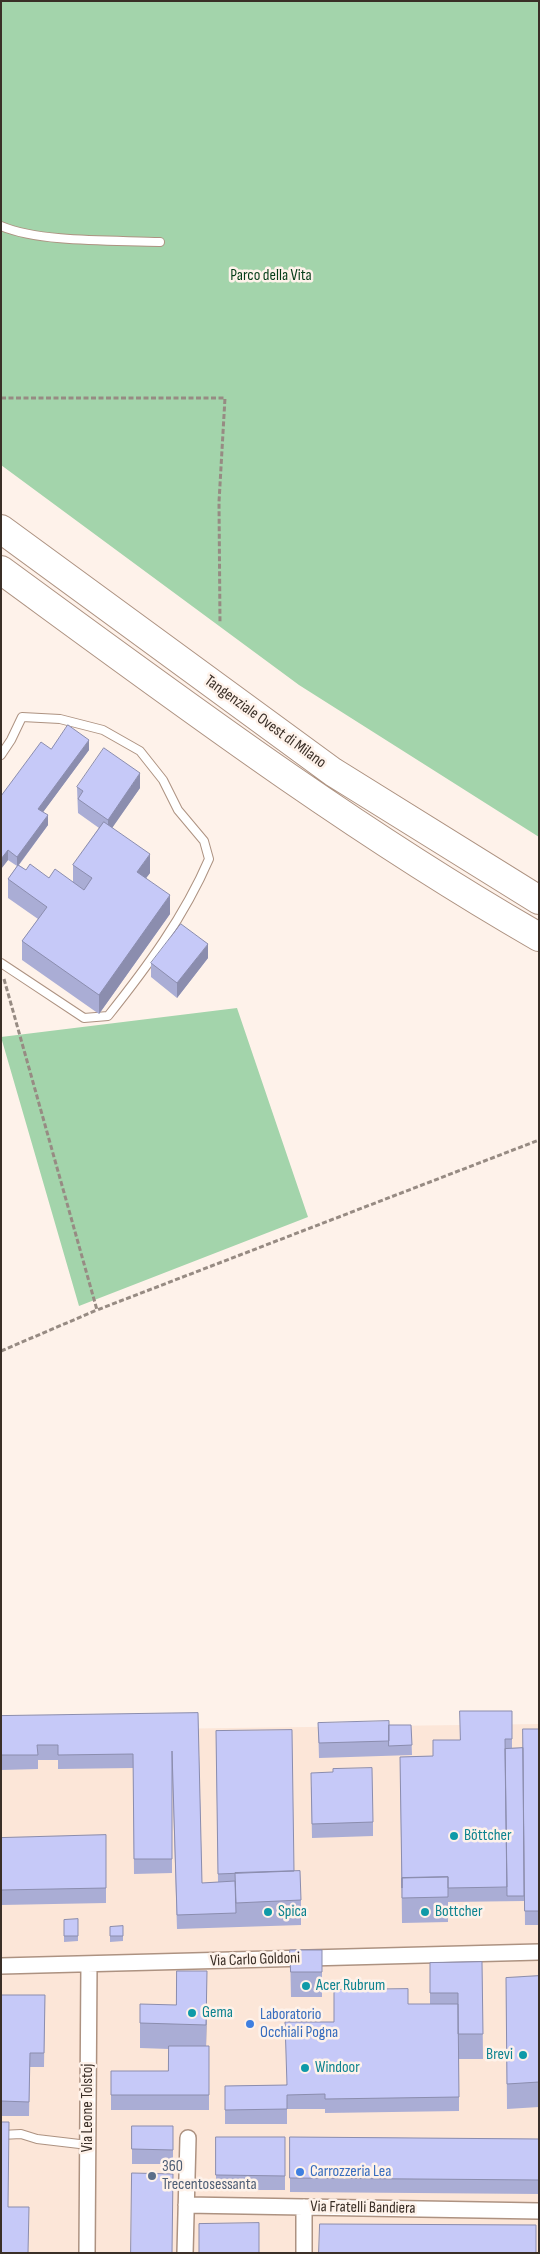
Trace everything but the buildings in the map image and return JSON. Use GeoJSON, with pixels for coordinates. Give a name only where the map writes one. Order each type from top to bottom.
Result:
{"type":"FeatureCollection","features":[{"type":"Feature","properties":{"kind":"highway","name":"Tangenziale Ovest di Milano"},"geometry":{"type":"LineString","coordinates":[[1,529],[333,772],[539,900]]}},
{"type":"Feature","properties":{"kind":"highway","name":"Tangenziale Ovest di Milano"},"geometry":{"type":"LineString","coordinates":[[1,570],[294,781],[403,854],[539,937]]}},
{"type":"Feature","properties":{"kind":"street","name":"Via Carlo Goldoni"},"geometry":{"type":"LineString","coordinates":[[1,1966],[539,1952]]}},
{"type":"Feature","properties":{"kind":"street","name":"Via Leone Tolstoj"},"geometry":{"type":"LineString","coordinates":[[87,2253],[89,1964]]}},
{"type":"Feature","properties":{"kind":"street"},"geometry":{"type":"LineString","coordinates":[[186,2253],[188,2138]]}},
{"type":"Feature","properties":{"kind":"street","name":"Via Fratelli Bandiera"},"geometry":{"type":"LineString","coordinates":[[186,2205],[539,2211]]}},
{"type":"Feature","properties":{"kind":"street"},"geometry":{"type":"LineString","coordinates":[[304,2207],[304,2253]]}},
{"type":"Feature","properties":{"kind":"lane"},"geometry":{"type":"LineString","coordinates":[[1,226],[17,233],[88,239],[160,242]]}},
{"type":"Feature","properties":{"kind":"lane"},"geometry":{"type":"LineString","coordinates":[[1,755],[22,717],[60,719],[103,730],[140,751],[163,780],[178,810],[204,841],[209,859],[180,917],[138,979],[108,1016],[84,1018],[1,963]]}},
{"type":"Feature","properties":{"kind":"lane"},"geometry":{"type":"LineString","coordinates":[[1,2135],[21,2134],[37,2139],[88,2145]]}},
{"type":"Feature","properties":{"kind":"path"},"geometry":{"type":"LineString","coordinates":[[1,398],[225,398],[219,502],[220,622]]}},
{"type":"Feature","properties":{"kind":"path"},"geometry":{"type":"LineString","coordinates":[[4,978],[97,1310]]}},
{"type":"Feature","properties":{"kind":"path"},"geometry":{"type":"LineString","coordinates":[[1,1351],[97,1310],[539,1140]]}},
{"type":"Feature","properties":{"kind":"shaded area"},"geometry":{"type":"Polygon","coordinates":[[[539,1724],[539,2253],[1,2253],[1,1731],[539,1724]]]}},
{"type":"Feature","properties":{"kind":"green space","name":"Parco della Vita"},"geometry":{"type":"Polygon","coordinates":[[[1,1],[539,1],[539,837],[299,685],[1,465],[1,1]]]}},
{"type":"Feature","properties":{"kind":"green space"},"geometry":{"type":"Polygon","coordinates":[[[237,1008],[308,1217],[79,1306],[1,1037],[237,1008]]]}},
{"type":"Feature","properties":{"kind":"place","name":"Böttcher"},"geometry":{"type":"Point","coordinates":[454,1836]}},
{"type":"Feature","properties":{"kind":"place","name":"Spica"},"geometry":{"type":"Point","coordinates":[268,1912]}},
{"type":"Feature","properties":{"kind":"place","name":"Bottcher"},"geometry":{"type":"Point","coordinates":[425,1912]}},
{"type":"Feature","properties":{"kind":"place","name":"Acer Rubrum"},"geometry":{"type":"Point","coordinates":[306,1986]}},
{"type":"Feature","properties":{"kind":"place","name":"Gema"},"geometry":{"type":"Point","coordinates":[192,2013]}},
{"type":"Feature","properties":{"kind":"place","name":"Laboratorio Occhiali Pogna"},"geometry":{"type":"Point","coordinates":[250,2024]}},
{"type":"Feature","properties":{"kind":"place","name":"Brevi"},"geometry":{"type":"Point","coordinates":[523,2055]}},
{"type":"Feature","properties":{"kind":"place","name":"Windoor"},"geometry":{"type":"Point","coordinates":[305,2068]}},
{"type":"Feature","properties":{"kind":"place","name":"Carrozzeria Lea"},"geometry":{"type":"Point","coordinates":[300,2172]}},
{"type":"Feature","properties":{"kind":"place","name":"360 Trecentosessanta"},"geometry":{"type":"Point","coordinates":[152,2176]}}]}
